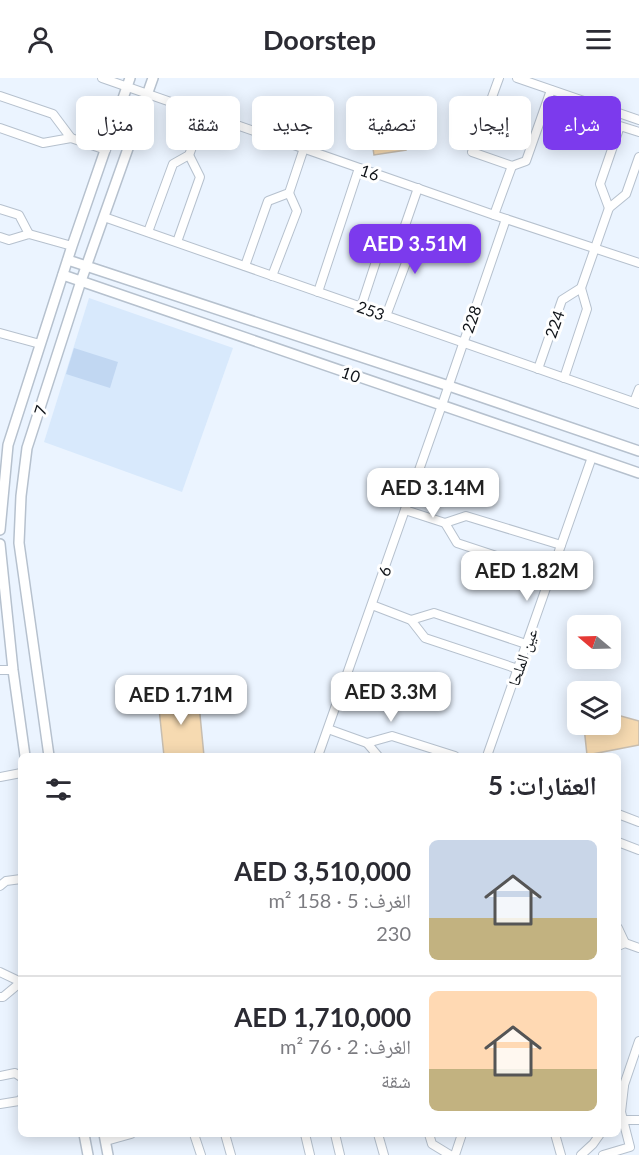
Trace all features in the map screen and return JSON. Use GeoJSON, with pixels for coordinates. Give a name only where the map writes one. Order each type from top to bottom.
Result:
{"type":"FeatureCollection","features":[{"type":"Feature","properties":{"kind":"street","name":"16"},"geometry":{"type":"LineString","coordinates":[[102,78],[129,82],[147,94],[166,101]]}},
{"type":"Feature","properties":{"kind":"street","name":"7"},"geometry":{"type":"LineString","coordinates":[[49,753],[19,543],[21,496],[27,448],[81,281],[153,78]]}},
{"type":"Feature","properties":{"kind":"street"},"geometry":{"type":"LineString","coordinates":[[499,78],[472,153],[512,166],[526,161],[551,90]]}},
{"type":"Feature","properties":{"kind":"street"},"geometry":{"type":"LineString","coordinates":[[517,78],[639,120]]}},
{"type":"Feature","properties":{"kind":"street"},"geometry":{"type":"LineString","coordinates":[[0,96],[53,114],[71,138]]}},
{"type":"Feature","properties":{"kind":"street"},"geometry":{"type":"LineString","coordinates":[[609,208],[600,184],[620,126],[639,132]]}},
{"type":"Feature","properties":{"kind":"street"},"geometry":{"type":"LineString","coordinates":[[0,128],[43,143],[71,138],[76,140]]}},
{"type":"Feature","properties":{"kind":"street","name":"7"},"geometry":{"type":"LineString","coordinates":[[0,530],[4,443],[106,150]]}},
{"type":"Feature","properties":{"kind":"street"},"geometry":{"type":"LineString","coordinates":[[148,232],[173,164],[189,155],[191,150]]}},
{"type":"Feature","properties":{"kind":"street"},"geometry":{"type":"LineString","coordinates":[[272,276],[297,211],[289,193],[303,150]]}},
{"type":"Feature","properties":{"kind":"street","name":"16"},"geometry":{"type":"LineString","coordinates":[[310,150],[639,263]]}},
{"type":"Feature","properties":{"kind":"street"},"geometry":{"type":"LineString","coordinates":[[177,242],[200,177],[189,155]]}},
{"type":"Feature","properties":{"kind":"street","name":"224"},"geometry":{"type":"LineString","coordinates":[[564,378],[587,309],[581,288],[609,208],[626,194],[639,157]]}},
{"type":"Feature","properties":{"kind":"street"},"geometry":{"type":"LineString","coordinates":[[494,215],[512,166]]}},
{"type":"Feature","properties":{"kind":"street"},"geometry":{"type":"LineString","coordinates":[[318,292],[359,168]]}},
{"type":"Feature","properties":{"kind":"street"},"geometry":{"type":"LineString","coordinates":[[401,237],[418,188]]}},
{"type":"Feature","properties":{"kind":"street"},"geometry":{"type":"LineString","coordinates":[[245,266],[268,201],[289,193]]}},
{"type":"Feature","properties":{"kind":"street"},"geometry":{"type":"LineString","coordinates":[[0,209],[19,215],[29,234]]}},
{"type":"Feature","properties":{"kind":"street","name":"253"},"geometry":{"type":"LineString","coordinates":[[104,217],[637,403]]}},
{"type":"Feature","properties":{"kind":"street","name":"228"},"geometry":{"type":"LineString","coordinates":[[449,386],[506,219]]}},
{"type":"Feature","properties":{"kind":"street"},"geometry":{"type":"LineString","coordinates":[[0,237],[9,240],[29,234],[72,246]]}},
{"type":"Feature","properties":{"kind":"street"},"geometry":{"type":"LineString","coordinates":[[361,307],[382,243],[401,237]]}},
{"type":"Feature","properties":{"kind":"street"},"geometry":{"type":"LineString","coordinates":[[386,316],[410,252],[401,237]]}},
{"type":"Feature","properties":{"kind":"street","name":"10"},"geometry":{"type":"LineString","coordinates":[[68,260],[639,451]]}},
{"type":"Feature","properties":{"kind":"street","name":"10"},"geometry":{"type":"LineString","coordinates":[[63,275],[639,473]]}},
{"type":"Feature","properties":{"kind":"street","name":"224"},"geometry":{"type":"LineString","coordinates":[[538,369],[562,300],[581,288]]}},
{"type":"Feature","properties":{"kind":"street"},"geometry":{"type":"LineString","coordinates":[[0,333],[40,344]]}},
{"type":"Feature","properties":{"kind":"street","name":"6"},"geometry":{"type":"LineString","coordinates":[[319,753],[449,386]]}},
{"type":"Feature","properties":{"kind":"street"},"geometry":{"type":"LineString","coordinates":[[637,403],[639,389]]}},
{"type":"Feature","properties":{"kind":"street","name":"عين الملحا"},"geometry":{"type":"LineString","coordinates":[[488,753],[592,457]]}},
{"type":"Feature","properties":{"kind":"street"},"geometry":{"type":"LineString","coordinates":[[405,510],[445,523],[466,516],[561,546]]}},
{"type":"Feature","properties":{"kind":"street"},"geometry":{"type":"LineString","coordinates":[[445,523],[457,543],[551,574]]}},
{"type":"Feature","properties":{"kind":"street"},"geometry":{"type":"LineString","coordinates":[[0,544],[13,670],[25,753]]}},
{"type":"Feature","properties":{"kind":"street"},"geometry":{"type":"LineString","coordinates":[[372,605],[411,621],[425,638],[518,669]]}},
{"type":"Feature","properties":{"kind":"street"},"geometry":{"type":"LineString","coordinates":[[411,621],[434,613],[526,644]]}},
{"type":"Feature","properties":{"kind":"street"},"geometry":{"type":"LineString","coordinates":[[0,670],[13,670]]}},
{"type":"Feature","properties":{"kind":"street"},"geometry":{"type":"LineString","coordinates":[[328,729],[367,743],[375,753]]}},
{"type":"Feature","properties":{"kind":"street"},"geometry":{"type":"LineString","coordinates":[[367,743],[392,736],[446,753]]}},
{"type":"Feature","properties":{"kind":"street"},"geometry":{"type":"LineString","coordinates":[[0,777],[18,774]]}},
{"type":"Feature","properties":{"kind":"street"},"geometry":{"type":"LineString","coordinates":[[621,815],[639,822]]}},
{"type":"Feature","properties":{"kind":"street"},"geometry":{"type":"LineString","coordinates":[[621,843],[639,850]]}},
{"type":"Feature","properties":{"kind":"street"},"geometry":{"type":"LineString","coordinates":[[2,881],[18,879]]}},
{"type":"Feature","properties":{"kind":"street"},"geometry":{"type":"LineString","coordinates":[[622,944],[639,948]]}},
{"type":"Feature","properties":{"kind":"street"},"geometry":{"type":"LineString","coordinates":[[0,972],[18,981]]}},
{"type":"Feature","properties":{"kind":"street"},"geometry":{"type":"LineString","coordinates":[[0,998],[18,984]]}},
{"type":"Feature","properties":{"kind":"street"},"geometry":{"type":"LineString","coordinates":[[621,1092],[639,1041]]}},
{"type":"Feature","properties":{"kind":"street"},"geometry":{"type":"LineString","coordinates":[[0,1076],[15,1073],[18,1075]]}},
{"type":"Feature","properties":{"kind":"street"},"geometry":{"type":"LineString","coordinates":[[603,1155],[631,1151],[621,1112],[624,1086]]}},
{"type":"Feature","properties":{"kind":"street"},"geometry":{"type":"LineString","coordinates":[[0,1104],[18,1101]]}},
{"type":"Feature","properties":{"kind":"street"},"geometry":{"type":"LineString","coordinates":[[623,1120],[639,1120]]}},
{"type":"Feature","properties":{"kind":"street"},"geometry":{"type":"LineString","coordinates":[[85,1137],[88,1155]]}},
{"type":"Feature","properties":{"kind":"street"},"geometry":{"type":"LineString","coordinates":[[195,1137],[201,1155]]}},
{"type":"Feature","properties":{"kind":"street"},"geometry":{"type":"LineString","coordinates":[[226,1137],[231,1155]]}},
{"type":"Feature","properties":{"kind":"street"},"geometry":{"type":"LineString","coordinates":[[306,1137],[310,1155]]}},
{"type":"Feature","properties":{"kind":"street"},"geometry":{"type":"LineString","coordinates":[[335,1137],[340,1155]]}},
{"type":"Feature","properties":{"kind":"street"},"geometry":{"type":"LineString","coordinates":[[379,1137],[384,1155]]}},
{"type":"Feature","properties":{"kind":"street"},"geometry":{"type":"LineString","coordinates":[[430,1137],[432,1144],[450,1155]]}},
{"type":"Feature","properties":{"kind":"street"},"geometry":{"type":"LineString","coordinates":[[455,1155],[461,1137]]}},
{"type":"Feature","properties":{"kind":"street"},"geometry":{"type":"LineString","coordinates":[[556,1137],[561,1155]]}},
{"type":"Feature","properties":{"kind":"street"},"geometry":{"type":"LineString","coordinates":[[581,1155],[598,1137]]}},
{"type":"Feature","properties":{"kind":"street"},"geometry":{"type":"LineString","coordinates":[[105,1138],[108,1155]]}},
{"type":"Feature","properties":{"kind":"shaded area"},"geometry":{"type":"Polygon","coordinates":[[[89,298],[233,348],[182,492],[44,442],[89,298]]]}},
{"type":"Feature","properties":{"kind":"shaded area"},"geometry":{"type":"Polygon","coordinates":[[[74,348],[118,362],[110,388],[66,374],[74,348]]]}},
{"type":"Feature","properties":{"kind":"building"},"geometry":{"type":"Polygon","coordinates":[[[373,150],[406,150],[374,155],[373,150]]]}},
{"type":"Feature","properties":{"kind":"building"},"geometry":{"type":"Polygon","coordinates":[[[198,694],[204,753],[164,753],[158,699],[198,694]]]}},
{"type":"Feature","properties":{"kind":"building"},"geometry":{"type":"Polygon","coordinates":[[[621,716],[639,721],[639,745],[587,753],[585,735],[621,735],[621,716]]]}}]}
